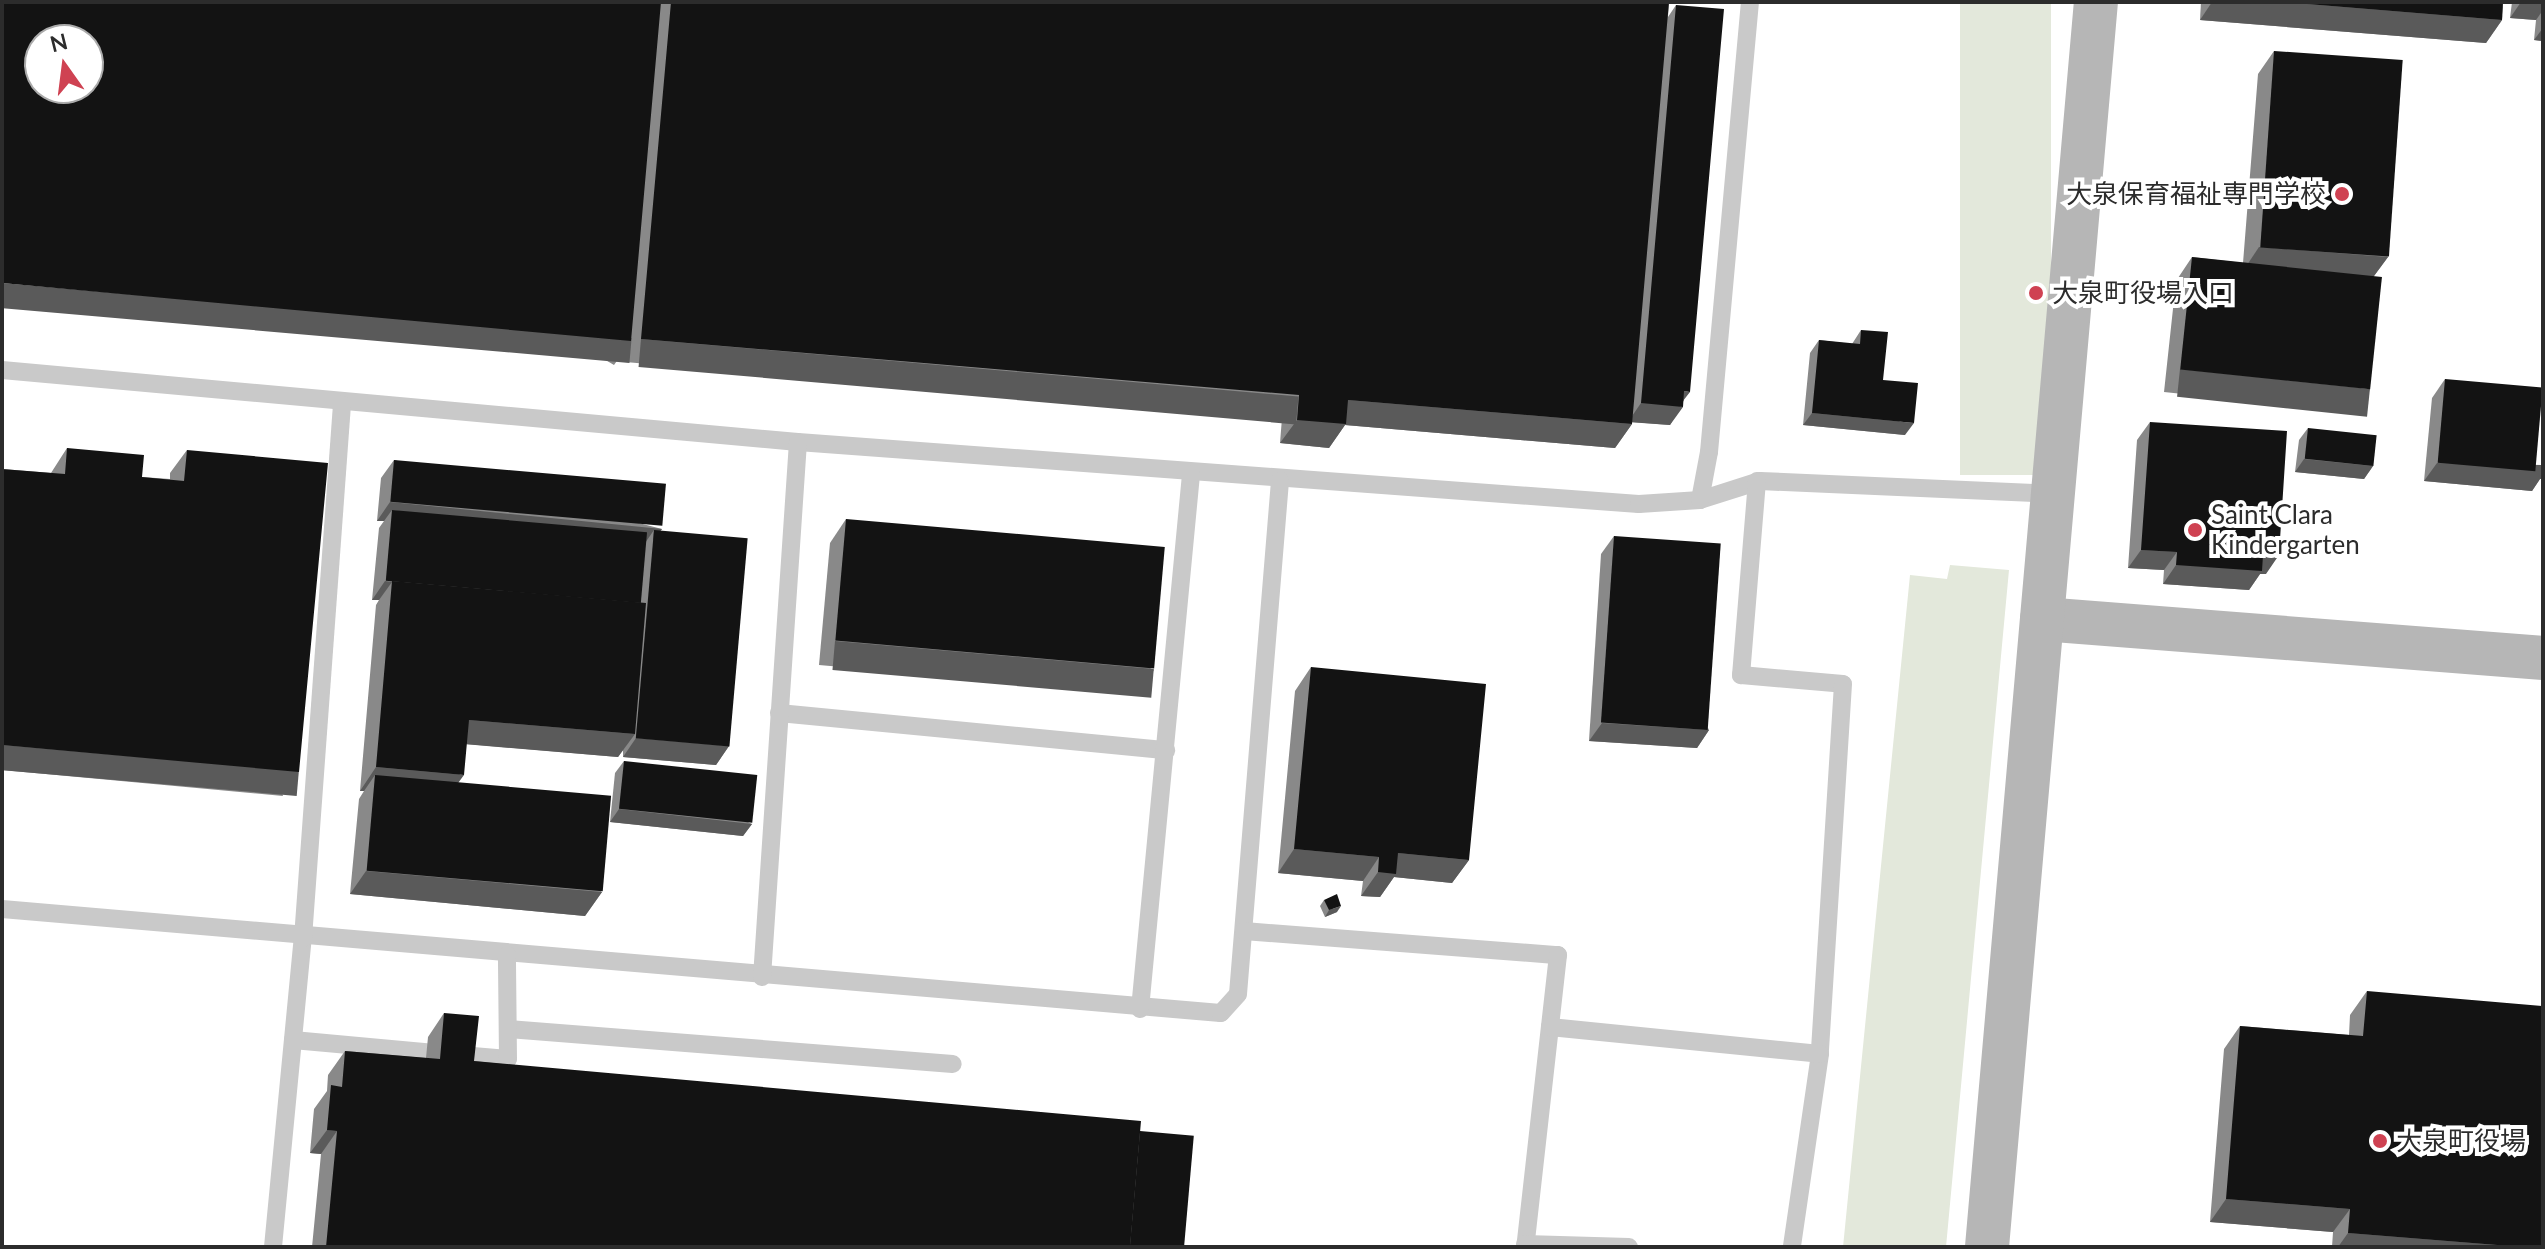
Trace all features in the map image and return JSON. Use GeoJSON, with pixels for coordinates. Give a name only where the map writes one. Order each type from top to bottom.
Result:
{"type":"FeatureCollection","features":[{"type":"Feature","properties":{"kind":"street"},"geometry":{"type":"LineString","coordinates":[[1987,1247],[2096,2]]}},
{"type":"Feature","properties":{"kind":"street"},"geometry":{"type":"LineString","coordinates":[[2042,619],[2543,658]]}},
{"type":"Feature","properties":{"kind":"lane"},"geometry":{"type":"LineString","coordinates":[[1700,500],[1709,452],[1750,2]]}},
{"type":"Feature","properties":{"kind":"lane"},"geometry":{"type":"LineString","coordinates":[[2,370],[342,404],[798,442],[1280,481],[1639,504],[1700,500],[1757,481],[2053,494]]}},
{"type":"Feature","properties":{"kind":"lane"},"geometry":{"type":"LineString","coordinates":[[273,1247],[303,938],[342,404]]}},
{"type":"Feature","properties":{"kind":"lane"},"geometry":{"type":"LineString","coordinates":[[762,977],[798,442]]}},
{"type":"Feature","properties":{"kind":"lane"},"geometry":{"type":"LineString","coordinates":[[1140,1009],[1191,474]]}},
{"type":"Feature","properties":{"kind":"lane"},"geometry":{"type":"LineString","coordinates":[[2,909],[303,938],[1140,1009],[1221,1013],[1238,994],[1280,481]]}},
{"type":"Feature","properties":{"kind":"lane"},"geometry":{"type":"LineString","coordinates":[[1757,481],[1741,675],[1843,684],[1820,1054],[1792,1247]]}},
{"type":"Feature","properties":{"kind":"lane"},"geometry":{"type":"LineString","coordinates":[[779,713],[1166,750]]}},
{"type":"Feature","properties":{"kind":"lane"},"geometry":{"type":"LineString","coordinates":[[1244,931],[1558,955],[1525,1245],[1629,1247]]}},
{"type":"Feature","properties":{"kind":"lane"},"geometry":{"type":"LineString","coordinates":[[461,1055],[508,1059],[507,955]]}},
{"type":"Feature","properties":{"kind":"lane"},"geometry":{"type":"LineString","coordinates":[[1550,1027],[1820,1054]]}},
{"type":"Feature","properties":{"kind":"lane"},"geometry":{"type":"LineString","coordinates":[[508,1029],[953,1064]]}},
{"type":"Feature","properties":{"kind":"lane"},"geometry":{"type":"LineString","coordinates":[[293,1040],[426,1052]]}},
{"type":"Feature","properties":{"kind":"shaded area"},"geometry":{"type":"Polygon","coordinates":[[[1960,2],[2051,2],[2051,475],[1960,475],[1960,2]]]}},
{"type":"Feature","properties":{"kind":"shaded area"},"geometry":{"type":"Polygon","coordinates":[[[1950,565],[2009,570],[1946,1247],[1843,1247],[1910,575],[1947,579],[1950,565]]]}},
{"type":"Feature","properties":{"kind":"building"},"geometry":{"type":"Polygon","coordinates":[[[2,2],[661,2],[631,341],[2,283],[2,2]]]}},
{"type":"Feature","properties":{"kind":"building"},"geometry":{"type":"Polygon","coordinates":[[[671,2],[1669,2],[1632,424],[1348,400],[1346,424],[1297,420],[1299,395],[641,339],[671,2]]]}},
{"type":"Feature","properties":{"kind":"building"},"geometry":{"type":"Polygon","coordinates":[[[2284,2],[2503,2],[2502,20],[2284,2]]]}},
{"type":"Feature","properties":{"kind":"building"},"geometry":{"type":"Polygon","coordinates":[[[1676,5],[1724,9],[1690,392],[1684,391],[1683,407],[1641,403],[1676,5]]]}},
{"type":"Feature","properties":{"kind":"building"},"geometry":{"type":"Polygon","coordinates":[[[2274,51],[2403,60],[2389,257],[2260,248],[2274,51]]]}},
{"type":"Feature","properties":{"kind":"building"},"geometry":{"type":"Polygon","coordinates":[[[2192,257],[2382,277],[2370,389],[2180,369],[2192,257]]]}},
{"type":"Feature","properties":{"kind":"building"},"geometry":{"type":"Polygon","coordinates":[[[1861,330],[1888,332],[1883,380],[1918,383],[1914,423],[1812,413],[1819,340],[1860,344],[1861,330]]]}},
{"type":"Feature","properties":{"kind":"building"},"geometry":{"type":"Polygon","coordinates":[[[2445,379],[2543,388],[2535,471],[2438,463],[2445,379]]]}},
{"type":"Feature","properties":{"kind":"building"},"geometry":{"type":"Polygon","coordinates":[[[2150,422],[2287,431],[2279,555],[2263,555],[2262,571],[2176,565],[2177,552],[2141,550],[2150,422]]]}},
{"type":"Feature","properties":{"kind":"building"},"geometry":{"type":"Polygon","coordinates":[[[2308,428],[2377,435],[2373,466],[2305,459],[2308,428]]]}},
{"type":"Feature","properties":{"kind":"building"},"geometry":{"type":"Polygon","coordinates":[[[67,448],[144,455],[142,477],[184,481],[187,450],[328,463],[299,772],[2,745],[2,469],[65,474],[67,448]]]}},
{"type":"Feature","properties":{"kind":"building"},"geometry":{"type":"Polygon","coordinates":[[[394,460],[666,484],[662,526],[390,502],[394,460]]]}},
{"type":"Feature","properties":{"kind":"building"},"geometry":{"type":"Polygon","coordinates":[[[392,510],[647,532],[641,603],[386,581],[392,510]]]}},
{"type":"Feature","properties":{"kind":"building"},"geometry":{"type":"Polygon","coordinates":[[[846,519],[1165,547],[1154,668],[835,641],[846,519]]]}},
{"type":"Feature","properties":{"kind":"building"},"geometry":{"type":"Polygon","coordinates":[[[654,530],[748,538],[729,746],[636,738],[654,530]]]}},
{"type":"Feature","properties":{"kind":"building"},"geometry":{"type":"Polygon","coordinates":[[[1614,536],[1721,543],[1708,730],[1601,723],[1614,536]]]}},
{"type":"Feature","properties":{"kind":"building"},"geometry":{"type":"Polygon","coordinates":[[[392,581],[646,603],[635,734],[469,720],[464,775],[376,767],[392,581]]]}},
{"type":"Feature","properties":{"kind":"building"},"geometry":{"type":"Polygon","coordinates":[[[1311,667],[1486,684],[1469,860],[1398,853],[1396,874],[1378,872],[1379,857],[1294,849],[1311,667]]]}},
{"type":"Feature","properties":{"kind":"building"},"geometry":{"type":"Polygon","coordinates":[[[624,761],[757,775],[752,823],[619,809],[624,761]]]}},
{"type":"Feature","properties":{"kind":"building"},"geometry":{"type":"Polygon","coordinates":[[[375,775],[611,796],[603,891],[367,871],[375,775]]]}},
{"type":"Feature","properties":{"kind":"building"},"geometry":{"type":"Polygon","coordinates":[[[1337,894],[1341,906],[1329,910],[1324,900],[1337,894]]]}},
{"type":"Feature","properties":{"kind":"building","name":"大泉町役場"},"geometry":{"type":"Polygon","coordinates":[[[2367,991],[2543,1006],[2543,1247],[2348,1233],[2350,1209],[2226,1199],[2240,1026],[2363,1036],[2367,991]]]}},
{"type":"Feature","properties":{"kind":"building"},"geometry":{"type":"Polygon","coordinates":[[[444,1013],[479,1016],[474,1061],[1141,1121],[1130,1247],[326,1247],[337,1131],[327,1130],[331,1085],[342,1087],[345,1051],[440,1059],[444,1013]]]}},
{"type":"Feature","properties":{"kind":"building"},"geometry":{"type":"Polygon","coordinates":[[[1140,1131],[1194,1136],[1184,1247],[1130,1247],[1140,1131]]]}},
{"type":"Feature","properties":{"kind":"place","name":"大泉保育福祉専門学校"},"geometry":{"type":"Point","coordinates":[2342,194]}},
{"type":"Feature","properties":{"kind":"place","name":"大泉町役場入口"},"geometry":{"type":"Point","coordinates":[2036,293]}},
{"type":"Feature","properties":{"kind":"place","name":"Saint Clara Kindergarten"},"geometry":{"type":"Point","coordinates":[2195,530]}},
{"type":"Feature","properties":{"kind":"place","name":"大泉町役場"},"geometry":{"type":"Point","coordinates":[2380,1141]}}]}
